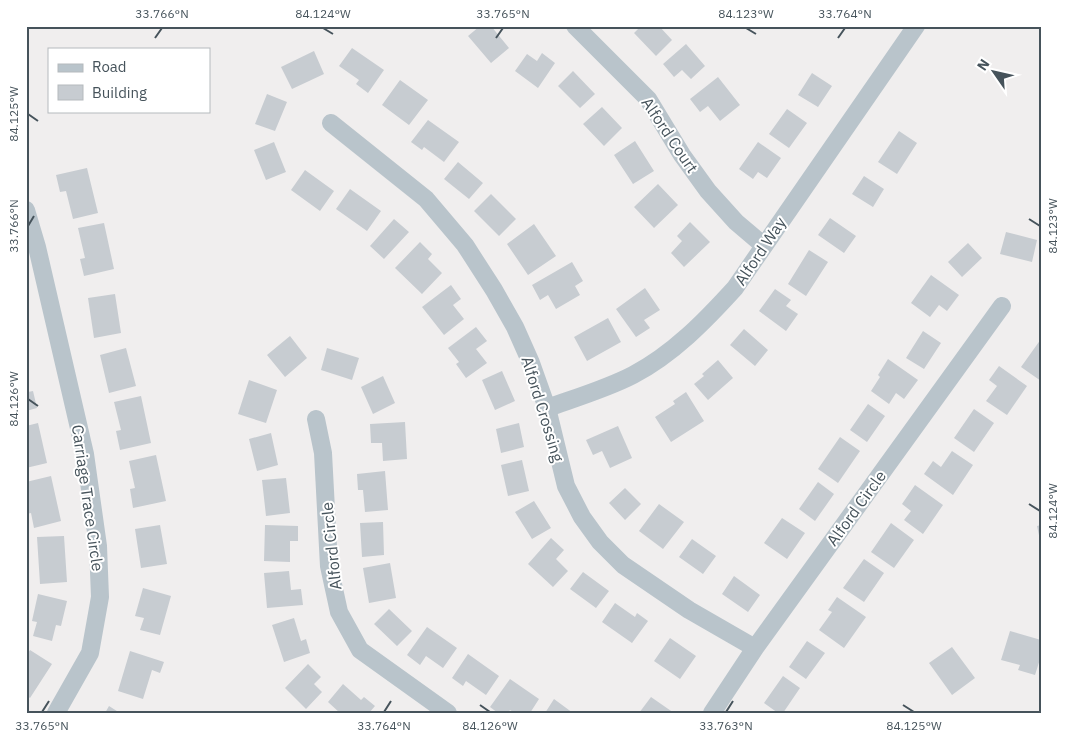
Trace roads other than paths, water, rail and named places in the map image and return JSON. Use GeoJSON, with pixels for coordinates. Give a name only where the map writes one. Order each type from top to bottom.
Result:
{"type":"FeatureCollection","features":[{"type":"Feature","properties":{"kind":"street","name":"Alford Court"},"geometry":{"type":"LineString","coordinates":[[575,26],[648,99],[682,154],[708,191],[736,222],[764,246]]}},
{"type":"Feature","properties":{"kind":"street","name":"Alford Way"},"geometry":{"type":"LineString","coordinates":[[546,408],[633,375],[667,353],[707,319],[735,288],[916,26]]}},
{"type":"Feature","properties":{"kind":"street","name":"Alford Crossing"},"geometry":{"type":"LineString","coordinates":[[331,123],[426,199],[465,245],[494,290],[515,327],[531,363],[546,408],[566,486],[582,517],[600,542],[623,565],[689,610],[755,648]]}},
{"type":"Feature","properties":{"kind":"street","name":"Carriage Trace Circle"},"geometry":{"type":"LineString","coordinates":[[26,210],[32,250],[85,454],[98,546],[100,597],[90,653],[56,713]]}},
{"type":"Feature","properties":{"kind":"street","name":"Alford Circle"},"geometry":{"type":"LineString","coordinates":[[712,713],[755,648],[1002,306]]}},
{"type":"Feature","properties":{"kind":"street","name":"Alford Circle"},"geometry":{"type":"LineString","coordinates":[[316,419],[323,453],[330,566],[339,612],[360,650],[448,713]]}}]}
